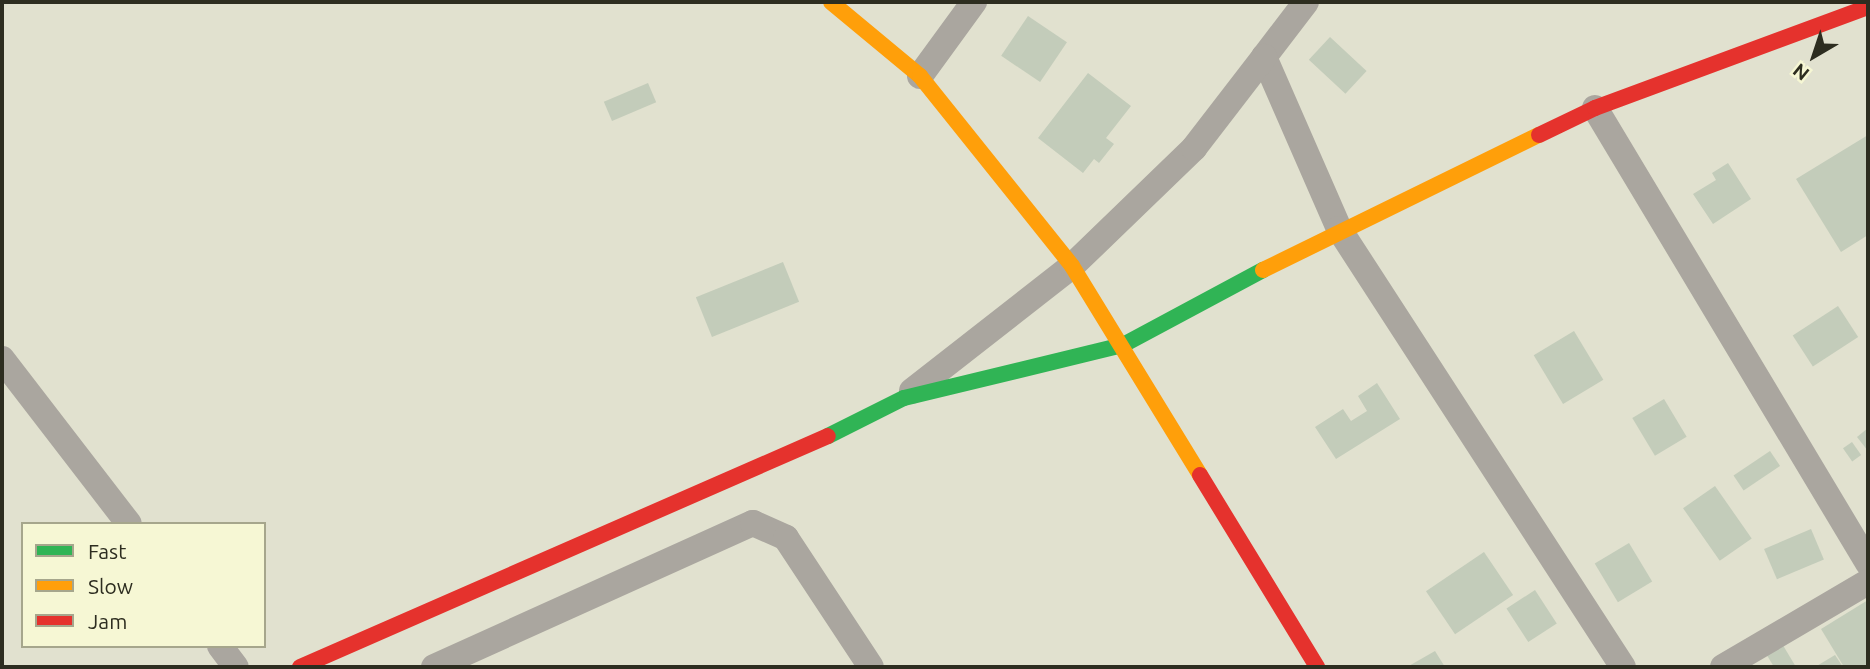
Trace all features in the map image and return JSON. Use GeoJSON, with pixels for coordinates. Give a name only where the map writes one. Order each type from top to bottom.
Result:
{"type":"FeatureCollection","features":[{"type":"Feature","properties":{"kind":"street"},"geometry":{"type":"LineString","coordinates":[[831,2],[920,76],[1072,266],[1123,345],[1318,667]]}},
{"type":"Feature","properties":{"kind":"street"},"geometry":{"type":"LineString","coordinates":[[920,76],[974,2]]}},
{"type":"Feature","properties":{"kind":"street"},"geometry":{"type":"LineString","coordinates":[[300,667],[782,459],[904,398],[1072,266],[1194,148],[1306,2]]}},
{"type":"Feature","properties":{"kind":"street"},"geometry":{"type":"LineString","coordinates":[[904,398],[1123,345],[1339,229],[1595,108],[1868,7]]}},
{"type":"Feature","properties":{"kind":"street"},"geometry":{"type":"LineString","coordinates":[[1264,57],[1339,229],[1623,667]]}},
{"type":"Feature","properties":{"kind":"street"},"geometry":{"type":"LineString","coordinates":[[1595,108],[1868,563]]}},
{"type":"Feature","properties":{"kind":"street"},"geometry":{"type":"LineString","coordinates":[[2,359],[127,522]]}},
{"type":"Feature","properties":{"kind":"street"},"geometry":{"type":"LineString","coordinates":[[434,667],[753,523],[786,538],[871,667]]}},
{"type":"Feature","properties":{"kind":"street"},"geometry":{"type":"LineString","coordinates":[[1723,667],[1868,582]]}},
{"type":"Feature","properties":{"kind":"street"},"geometry":{"type":"LineString","coordinates":[[222,648],[236,667]]}},
{"type":"Feature","properties":{"kind":"building"},"geometry":{"type":"Polygon","coordinates":[[[1028,16],[1067,42],[1040,82],[1001,56],[1028,16]]]}},
{"type":"Feature","properties":{"kind":"building"},"geometry":{"type":"Polygon","coordinates":[[[1330,37],[1367,71],[1345,94],[1309,60],[1330,37]]]}},
{"type":"Feature","properties":{"kind":"building"},"geometry":{"type":"Polygon","coordinates":[[[1088,73],[1131,106],[1106,138],[1114,144],[1099,163],[1094,159],[1083,173],[1038,138],[1088,73]]]}},
{"type":"Feature","properties":{"kind":"building"},"geometry":{"type":"Polygon","coordinates":[[[648,83],[656,102],[612,121],[604,102],[648,83]]]}},
{"type":"Feature","properties":{"kind":"building"},"geometry":{"type":"Polygon","coordinates":[[[1868,135],[1868,235],[1841,252],[1796,179],[1868,135]]]}},
{"type":"Feature","properties":{"kind":"building"},"geometry":{"type":"Polygon","coordinates":[[[1728,163],[1751,199],[1713,224],[1693,194],[1716,180],[1712,173],[1728,163]]]}},
{"type":"Feature","properties":{"kind":"building"},"geometry":{"type":"Polygon","coordinates":[[[783,262],[799,302],[712,337],[696,297],[783,262]]]}},
{"type":"Feature","properties":{"kind":"building"},"geometry":{"type":"Polygon","coordinates":[[[1838,306],[1858,337],[1813,366],[1793,335],[1838,306]]]}},
{"type":"Feature","properties":{"kind":"building"},"geometry":{"type":"Polygon","coordinates":[[[1574,331],[1603,380],[1563,404],[1534,355],[1574,331]]]}},
{"type":"Feature","properties":{"kind":"building"},"geometry":{"type":"Polygon","coordinates":[[[1377,383],[1400,419],[1336,459],[1315,427],[1343,409],[1351,421],[1367,411],[1358,396],[1377,383]]]}},
{"type":"Feature","properties":{"kind":"building"},"geometry":{"type":"Polygon","coordinates":[[[1664,399],[1687,437],[1655,456],[1632,418],[1664,399]]]}},
{"type":"Feature","properties":{"kind":"building"},"geometry":{"type":"Polygon","coordinates":[[[1868,428],[1868,451],[1857,437],[1868,428]]]}},
{"type":"Feature","properties":{"kind":"building"},"geometry":{"type":"Polygon","coordinates":[[[1852,442],[1861,455],[1852,461],[1843,448],[1852,442]]]}},
{"type":"Feature","properties":{"kind":"building"},"geometry":{"type":"Polygon","coordinates":[[[1770,451],[1780,466],[1744,491],[1734,476],[1770,451]]]}},
{"type":"Feature","properties":{"kind":"building"},"geometry":{"type":"Polygon","coordinates":[[[1715,486],[1752,538],[1720,561],[1683,508],[1715,486]]]}},
{"type":"Feature","properties":{"kind":"building"},"geometry":{"type":"Polygon","coordinates":[[[1811,529],[1824,559],[1777,579],[1764,549],[1811,529]]]}},
{"type":"Feature","properties":{"kind":"building"},"geometry":{"type":"Polygon","coordinates":[[[1629,543],[1652,582],[1618,602],[1595,564],[1629,543]]]}},
{"type":"Feature","properties":{"kind":"building"},"geometry":{"type":"Polygon","coordinates":[[[1484,552],[1513,595],[1455,634],[1426,591],[1484,552]]]}},
{"type":"Feature","properties":{"kind":"building"},"geometry":{"type":"Polygon","coordinates":[[[1535,590],[1557,624],[1528,642],[1506,609],[1535,590]]]}},
{"type":"Feature","properties":{"kind":"building"},"geometry":{"type":"Polygon","coordinates":[[[1868,600],[1868,667],[1844,667],[1821,629],[1868,600]]]}},
{"type":"Feature","properties":{"kind":"building"},"geometry":{"type":"Polygon","coordinates":[[[1781,642],[1796,667],[1774,667],[1765,652],[1781,642]]]}},
{"type":"Feature","properties":{"kind":"building"},"geometry":{"type":"Polygon","coordinates":[[[1435,651],[1445,667],[1407,667],[1435,651]]]}},
{"type":"Feature","properties":{"kind":"building"},"geometry":{"type":"Polygon","coordinates":[[[1835,655],[1843,667],[1815,667],[1835,655]]]}},
{"type":"Feature","properties":{"kind":"traffic: fast"},"geometry":{"type":"LineString","coordinates":[[828,436],[904,398],[1123,345],[1263,270]]}},
{"type":"Feature","properties":{"kind":"traffic: slow"},"geometry":{"type":"LineString","coordinates":[[831,2],[920,76],[1072,266],[1200,475]]}},
{"type":"Feature","properties":{"kind":"traffic: slow"},"geometry":{"type":"LineString","coordinates":[[1263,270],[1539,135]]}},
{"type":"Feature","properties":{"kind":"traffic: jam"},"geometry":{"type":"LineString","coordinates":[[1539,135],[1595,108],[1868,7]]}},
{"type":"Feature","properties":{"kind":"traffic: jam"},"geometry":{"type":"LineString","coordinates":[[300,667],[828,436]]}},
{"type":"Feature","properties":{"kind":"traffic: jam"},"geometry":{"type":"LineString","coordinates":[[1200,475],[1317,667]]}}]}
